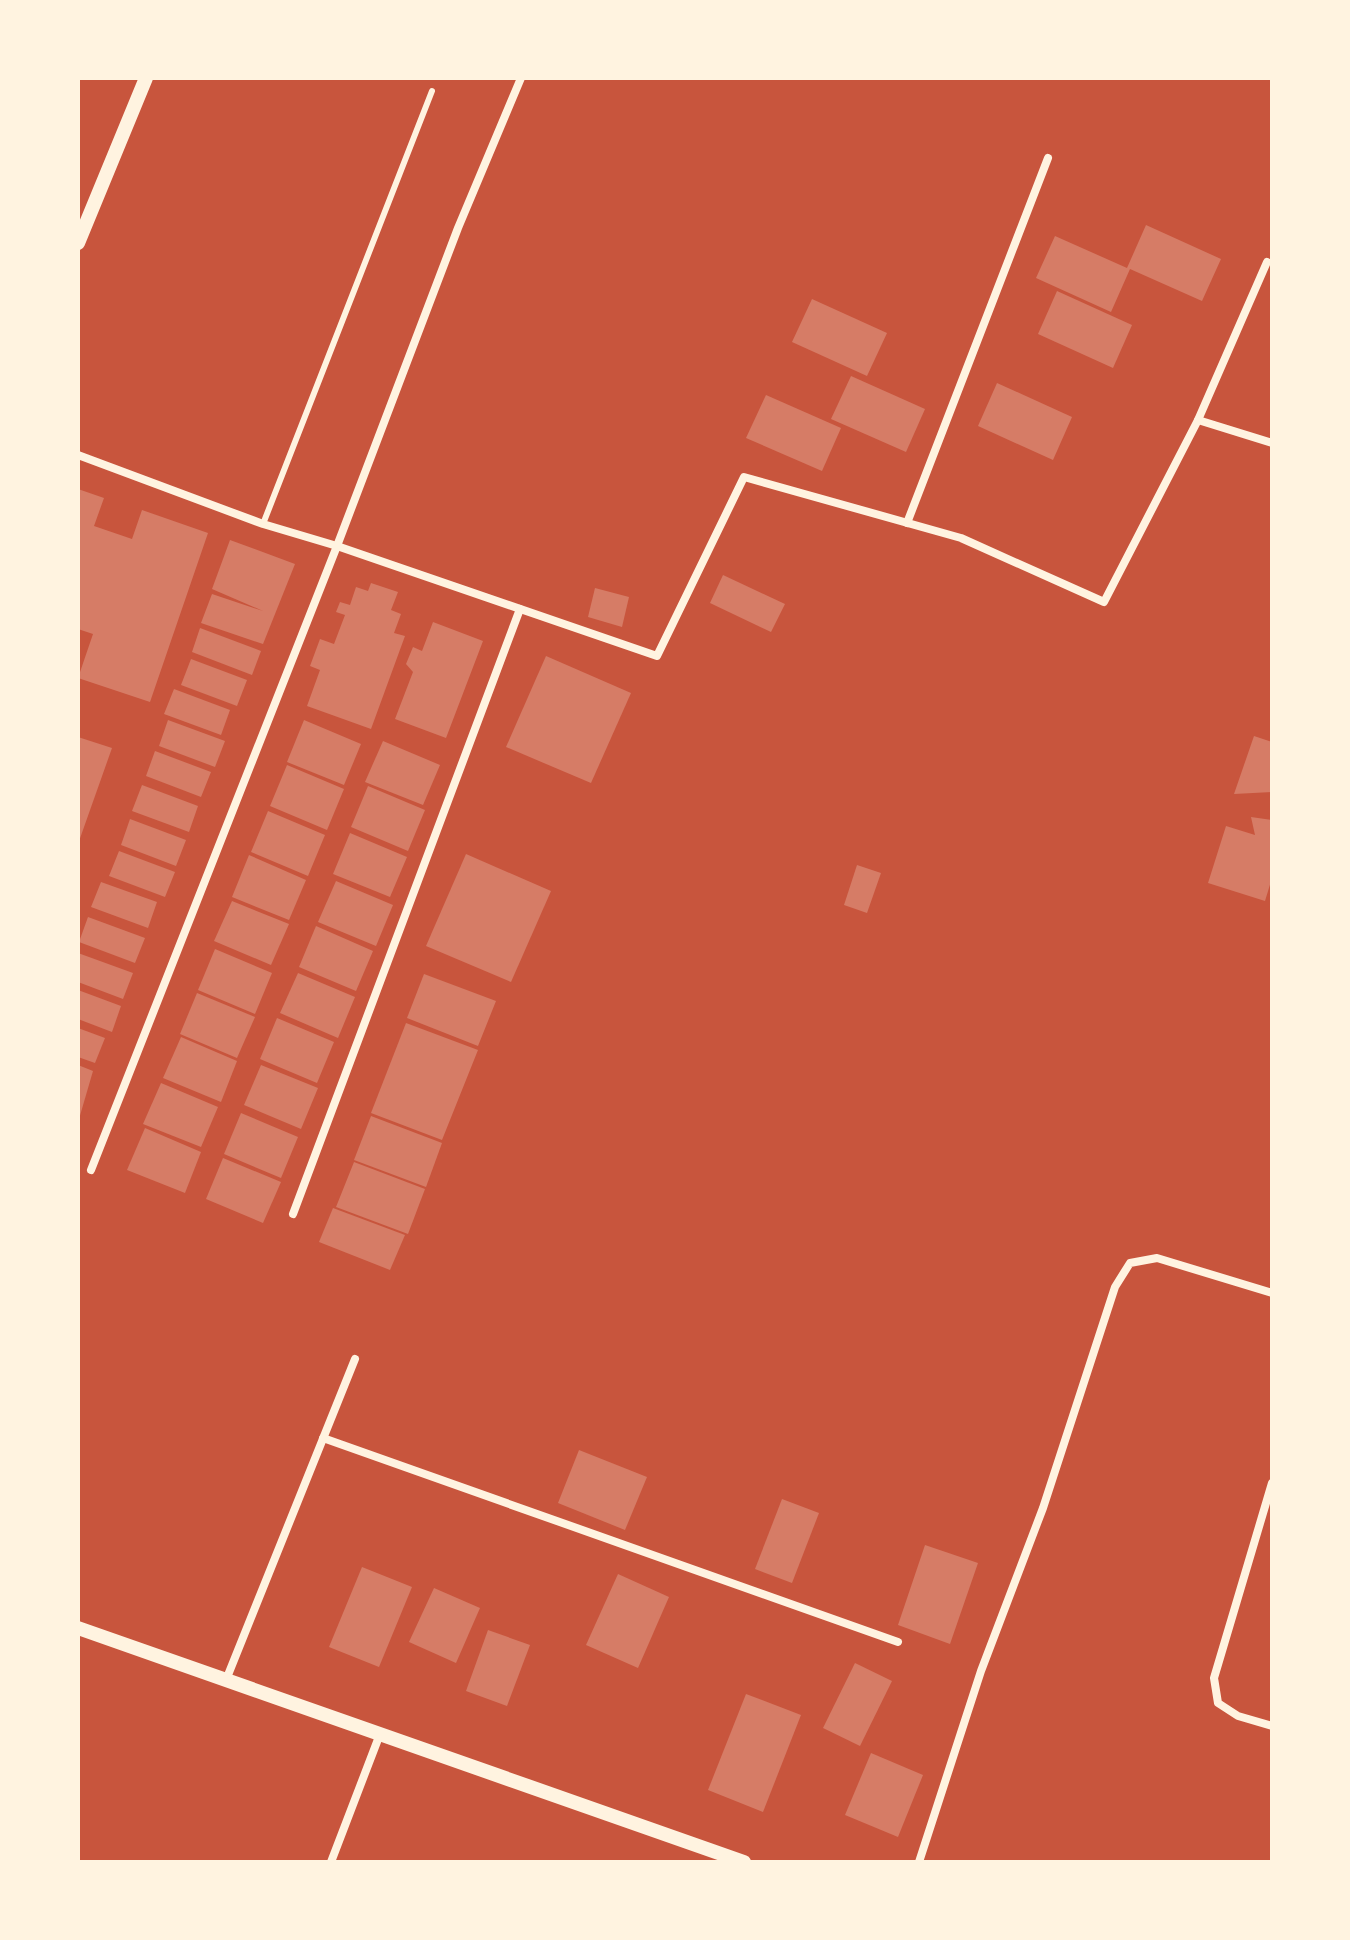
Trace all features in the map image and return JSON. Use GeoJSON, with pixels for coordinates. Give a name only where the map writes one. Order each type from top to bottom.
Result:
{"type":"FeatureCollection","features":[{"type":"Feature","properties":{"kind":"street"},"geometry":{"type":"LineString","coordinates":[[78,243],[146,78]]}},
{"type":"Feature","properties":{"kind":"street"},"geometry":{"type":"LineString","coordinates":[[91,1170],[337,546],[458,228],[521,78]]}},
{"type":"Feature","properties":{"kind":"street"},"geometry":{"type":"LineString","coordinates":[[907,523],[1048,158]]}},
{"type":"Feature","properties":{"kind":"street"},"geometry":{"type":"LineString","coordinates":[[78,455],[263,524],[337,546],[657,656],[744,477],[961,538],[1104,602],[1198,420],[1267,262]]}},
{"type":"Feature","properties":{"kind":"street"},"geometry":{"type":"LineString","coordinates":[[1198,420],[1272,443]]}},
{"type":"Feature","properties":{"kind":"street"},"geometry":{"type":"LineString","coordinates":[[293,1214],[520,609]]}},
{"type":"Feature","properties":{"kind":"street"},"geometry":{"type":"LineString","coordinates":[[919,1862],[981,1671],[1043,1508],[1115,1287],[1130,1263],[1157,1258],[1272,1293]]}},
{"type":"Feature","properties":{"kind":"street"},"geometry":{"type":"LineString","coordinates":[[226,1680],[355,1359]]}},
{"type":"Feature","properties":{"kind":"street"},"geometry":{"type":"LineString","coordinates":[[323,1438],[898,1642]]}},
{"type":"Feature","properties":{"kind":"street"},"geometry":{"type":"LineString","coordinates":[[1272,1483],[1214,1678],[1218,1703],[1238,1716],[1272,1726]]}},
{"type":"Feature","properties":{"kind":"street"},"geometry":{"type":"LineString","coordinates":[[78,1628],[744,1862]]}},
{"type":"Feature","properties":{"kind":"street"},"geometry":{"type":"LineString","coordinates":[[331,1862],[380,1734]]}},
{"type":"Feature","properties":{"kind":"lane"},"geometry":{"type":"LineString","coordinates":[[263,524],[432,91]]}},
{"type":"Feature","properties":{"kind":"building"},"geometry":{"type":"Polygon","coordinates":[[[1146,225],[1221,259],[1202,301],[1130,269],[1111,312],[1036,278],[1055,236],[1127,268],[1146,225]]]}},
{"type":"Feature","properties":{"kind":"building"},"geometry":{"type":"Polygon","coordinates":[[[1057,291],[1132,325],[1113,368],[1038,334],[1057,291]]]}},
{"type":"Feature","properties":{"kind":"building"},"geometry":{"type":"Polygon","coordinates":[[[812,299],[887,333],[867,376],[792,342],[812,299]]]}},
{"type":"Feature","properties":{"kind":"building"},"geometry":{"type":"Polygon","coordinates":[[[851,376],[925,409],[906,452],[831,419],[851,376]]]}},
{"type":"Feature","properties":{"kind":"building"},"geometry":{"type":"Polygon","coordinates":[[[997,383],[1072,417],[1053,460],[978,426],[997,383]]]}},
{"type":"Feature","properties":{"kind":"building"},"geometry":{"type":"Polygon","coordinates":[[[766,395],[841,428],[822,471],[746,438],[766,395]]]}},
{"type":"Feature","properties":{"kind":"building"},"geometry":{"type":"Polygon","coordinates":[[[78,489],[104,498],[94,526],[132,539],[142,510],[208,533],[150,702],[78,678],[93,634],[78,629],[78,489]]]}},
{"type":"Feature","properties":{"kind":"building"},"geometry":{"type":"Polygon","coordinates":[[[230,540],[295,564],[263,644],[201,623],[212,594],[263,611],[212,589],[230,540]]]}},
{"type":"Feature","properties":{"kind":"building"},"geometry":{"type":"Polygon","coordinates":[[[723,575],[785,604],[771,632],[710,603],[723,575]]]}},
{"type":"Feature","properties":{"kind":"building"},"geometry":{"type":"Polygon","coordinates":[[[371,583],[398,592],[391,610],[401,614],[394,633],[405,636],[371,729],[307,706],[320,670],[310,666],[320,639],[334,644],[345,615],[336,612],[340,602],[350,605],[356,587],[368,591],[371,583]]]}},
{"type":"Feature","properties":{"kind":"building"},"geometry":{"type":"Polygon","coordinates":[[[595,588],[629,597],[622,627],[588,617],[595,588]]]}},
{"type":"Feature","properties":{"kind":"building"},"geometry":{"type":"Polygon","coordinates":[[[433,622],[483,641],[446,738],[395,719],[413,672],[406,664],[413,647],[422,651],[433,622]]]}},
{"type":"Feature","properties":{"kind":"building"},"geometry":{"type":"Polygon","coordinates":[[[200,628],[261,651],[252,675],[192,652],[200,628]]]}},
{"type":"Feature","properties":{"kind":"building"},"geometry":{"type":"Polygon","coordinates":[[[546,656],[631,693],[591,783],[506,747],[546,656]]]}},
{"type":"Feature","properties":{"kind":"building"},"geometry":{"type":"Polygon","coordinates":[[[191,659],[247,680],[237,706],[181,685],[191,659]]]}},
{"type":"Feature","properties":{"kind":"building"},"geometry":{"type":"Polygon","coordinates":[[[174,689],[230,710],[221,735],[164,714],[174,689]]]}},
{"type":"Feature","properties":{"kind":"building"},"geometry":{"type":"Polygon","coordinates":[[[168,720],[225,741],[215,767],[159,746],[168,720]]]}},
{"type":"Feature","properties":{"kind":"building"},"geometry":{"type":"Polygon","coordinates":[[[304,720],[361,744],[344,785],[287,762],[304,720]]]}},
{"type":"Feature","properties":{"kind":"building"},"geometry":{"type":"Polygon","coordinates":[[[1254,736],[1272,742],[1272,792],[1234,794],[1254,736]]]}},
{"type":"Feature","properties":{"kind":"building"},"geometry":{"type":"Polygon","coordinates":[[[78,737],[112,748],[78,844],[78,737]]]}},
{"type":"Feature","properties":{"kind":"building"},"geometry":{"type":"Polygon","coordinates":[[[383,741],[440,765],[423,805],[365,782],[383,741]]]}},
{"type":"Feature","properties":{"kind":"building"},"geometry":{"type":"Polygon","coordinates":[[[155,751],[211,772],[201,797],[146,776],[155,751]]]}},
{"type":"Feature","properties":{"kind":"building"},"geometry":{"type":"Polygon","coordinates":[[[287,765],[344,789],[327,830],[270,806],[287,765]]]}},
{"type":"Feature","properties":{"kind":"building"},"geometry":{"type":"Polygon","coordinates":[[[142,785],[198,806],[189,832],[132,811],[142,785]]]}},
{"type":"Feature","properties":{"kind":"building"},"geometry":{"type":"Polygon","coordinates":[[[368,786],[425,810],[408,851],[351,827],[368,786]]]}},
{"type":"Feature","properties":{"kind":"building"},"geometry":{"type":"Polygon","coordinates":[[[268,811],[325,835],[308,876],[251,852],[268,811]]]}},
{"type":"Feature","properties":{"kind":"building"},"geometry":{"type":"Polygon","coordinates":[[[1251,817],[1272,820],[1272,878],[1265,901],[1208,883],[1226,826],[1255,835],[1251,817]]]}},
{"type":"Feature","properties":{"kind":"building"},"geometry":{"type":"Polygon","coordinates":[[[130,819],[186,840],[176,866],[121,845],[130,819]]]}},
{"type":"Feature","properties":{"kind":"building"},"geometry":{"type":"Polygon","coordinates":[[[350,833],[407,857],[390,897],[333,874],[350,833]]]}},
{"type":"Feature","properties":{"kind":"building"},"geometry":{"type":"Polygon","coordinates":[[[119,851],[175,872],[165,897],[109,876],[119,851]]]}},
{"type":"Feature","properties":{"kind":"building"},"geometry":{"type":"Polygon","coordinates":[[[466,854],[551,891],[511,982],[426,946],[466,854]]]}},
{"type":"Feature","properties":{"kind":"building"},"geometry":{"type":"Polygon","coordinates":[[[249,855],[306,880],[289,920],[232,897],[249,855]]]}},
{"type":"Feature","properties":{"kind":"building"},"geometry":{"type":"Polygon","coordinates":[[[857,865],[881,873],[867,913],[844,905],[857,865]]]}},
{"type":"Feature","properties":{"kind":"building"},"geometry":{"type":"Polygon","coordinates":[[[336,881],[393,905],[376,946],[318,922],[336,881]]]}},
{"type":"Feature","properties":{"kind":"building"},"geometry":{"type":"Polygon","coordinates":[[[101,882],[157,902],[148,928],[91,907],[101,882]]]}},
{"type":"Feature","properties":{"kind":"building"},"geometry":{"type":"Polygon","coordinates":[[[232,901],[289,924],[271,965],[214,941],[232,901]]]}},
{"type":"Feature","properties":{"kind":"building"},"geometry":{"type":"Polygon","coordinates":[[[88,917],[145,938],[135,963],[79,942],[88,917]]]}},
{"type":"Feature","properties":{"kind":"building"},"geometry":{"type":"Polygon","coordinates":[[[316,926],[373,951],[356,991],[299,967],[316,926]]]}},
{"type":"Feature","properties":{"kind":"building"},"geometry":{"type":"Polygon","coordinates":[[[215,949],[272,973],[255,1014],[198,990],[215,949]]]}},
{"type":"Feature","properties":{"kind":"building"},"geometry":{"type":"Polygon","coordinates":[[[78,953],[133,973],[123,999],[78,982],[78,953]]]}},
{"type":"Feature","properties":{"kind":"building"},"geometry":{"type":"Polygon","coordinates":[[[298,973],[355,997],[338,1038],[280,1013],[298,973]]]}},
{"type":"Feature","properties":{"kind":"building"},"geometry":{"type":"Polygon","coordinates":[[[424,974],[496,1001],[478,1046],[407,1018],[424,974]]]}},
{"type":"Feature","properties":{"kind":"building"},"geometry":{"type":"Polygon","coordinates":[[[78,990],[121,1006],[112,1032],[78,1019],[78,990]]]}},
{"type":"Feature","properties":{"kind":"building"},"geometry":{"type":"Polygon","coordinates":[[[197,993],[255,1017],[237,1058],[180,1034],[197,993]]]}},
{"type":"Feature","properties":{"kind":"building"},"geometry":{"type":"Polygon","coordinates":[[[277,1018],[334,1042],[317,1083],[260,1059],[277,1018]]]}},
{"type":"Feature","properties":{"kind":"building"},"geometry":{"type":"Polygon","coordinates":[[[406,1023],[478,1050],[442,1140],[371,1113],[406,1023]]]}},
{"type":"Feature","properties":{"kind":"building"},"geometry":{"type":"Polygon","coordinates":[[[78,1028],[105,1038],[95,1063],[78,1057],[78,1028]]]}},
{"type":"Feature","properties":{"kind":"building"},"geometry":{"type":"Polygon","coordinates":[[[181,1037],[237,1061],[221,1102],[163,1078],[181,1037]]]}},
{"type":"Feature","properties":{"kind":"building"},"geometry":{"type":"Polygon","coordinates":[[[78,1065],[93,1071],[79,1119],[78,1119],[78,1065]]]}},
{"type":"Feature","properties":{"kind":"building"},"geometry":{"type":"Polygon","coordinates":[[[261,1065],[318,1088],[301,1129],[244,1105],[261,1065]]]}},
{"type":"Feature","properties":{"kind":"building"},"geometry":{"type":"Polygon","coordinates":[[[161,1083],[218,1107],[201,1147],[143,1124],[161,1083]]]}},
{"type":"Feature","properties":{"kind":"building"},"geometry":{"type":"Polygon","coordinates":[[[241,1113],[298,1137],[281,1178],[224,1154],[241,1113]]]}},
{"type":"Feature","properties":{"kind":"building"},"geometry":{"type":"Polygon","coordinates":[[[371,1116],[442,1143],[426,1187],[354,1160],[371,1116]]]}},
{"type":"Feature","properties":{"kind":"building"},"geometry":{"type":"Polygon","coordinates":[[[145,1128],[201,1152],[185,1193],[127,1170],[145,1128]]]}},
{"type":"Feature","properties":{"kind":"building"},"geometry":{"type":"Polygon","coordinates":[[[223,1158],[281,1182],[263,1223],[206,1199],[223,1158]]]}},
{"type":"Feature","properties":{"kind":"building"},"geometry":{"type":"Polygon","coordinates":[[[354,1162],[425,1189],[408,1234],[336,1207],[354,1162]]]}},
{"type":"Feature","properties":{"kind":"building"},"geometry":{"type":"Polygon","coordinates":[[[333,1208],[405,1235],[390,1270],[319,1242],[333,1208]]]}},
{"type":"Feature","properties":{"kind":"building"},"geometry":{"type":"Polygon","coordinates":[[[579,1450],[647,1477],[625,1530],[558,1503],[579,1450]]]}},
{"type":"Feature","properties":{"kind":"building"},"geometry":{"type":"Polygon","coordinates":[[[782,1499],[819,1513],[792,1583],[755,1569],[782,1499]]]}},
{"type":"Feature","properties":{"kind":"building"},"geometry":{"type":"Polygon","coordinates":[[[925,1545],[978,1563],[950,1644],[898,1625],[925,1545]]]}},
{"type":"Feature","properties":{"kind":"building"},"geometry":{"type":"Polygon","coordinates":[[[362,1567],[412,1587],[379,1667],[329,1647],[362,1567]]]}},
{"type":"Feature","properties":{"kind":"building"},"geometry":{"type":"Polygon","coordinates":[[[618,1574],[669,1597],[638,1668],[586,1645],[618,1574]]]}},
{"type":"Feature","properties":{"kind":"building"},"geometry":{"type":"Polygon","coordinates":[[[434,1588],[480,1608],[456,1663],[409,1642],[434,1588]]]}},
{"type":"Feature","properties":{"kind":"building"},"geometry":{"type":"Polygon","coordinates":[[[488,1630],[530,1645],[507,1706],[466,1691],[488,1630]]]}},
{"type":"Feature","properties":{"kind":"building"},"geometry":{"type":"Polygon","coordinates":[[[855,1663],[892,1681],[860,1746],[823,1728],[855,1663]]]}},
{"type":"Feature","properties":{"kind":"building"},"geometry":{"type":"Polygon","coordinates":[[[746,1694],[801,1715],[763,1812],[708,1790],[746,1694]]]}},
{"type":"Feature","properties":{"kind":"building"},"geometry":{"type":"Polygon","coordinates":[[[871,1753],[923,1775],[898,1837],[845,1815],[871,1753]]]}}]}
